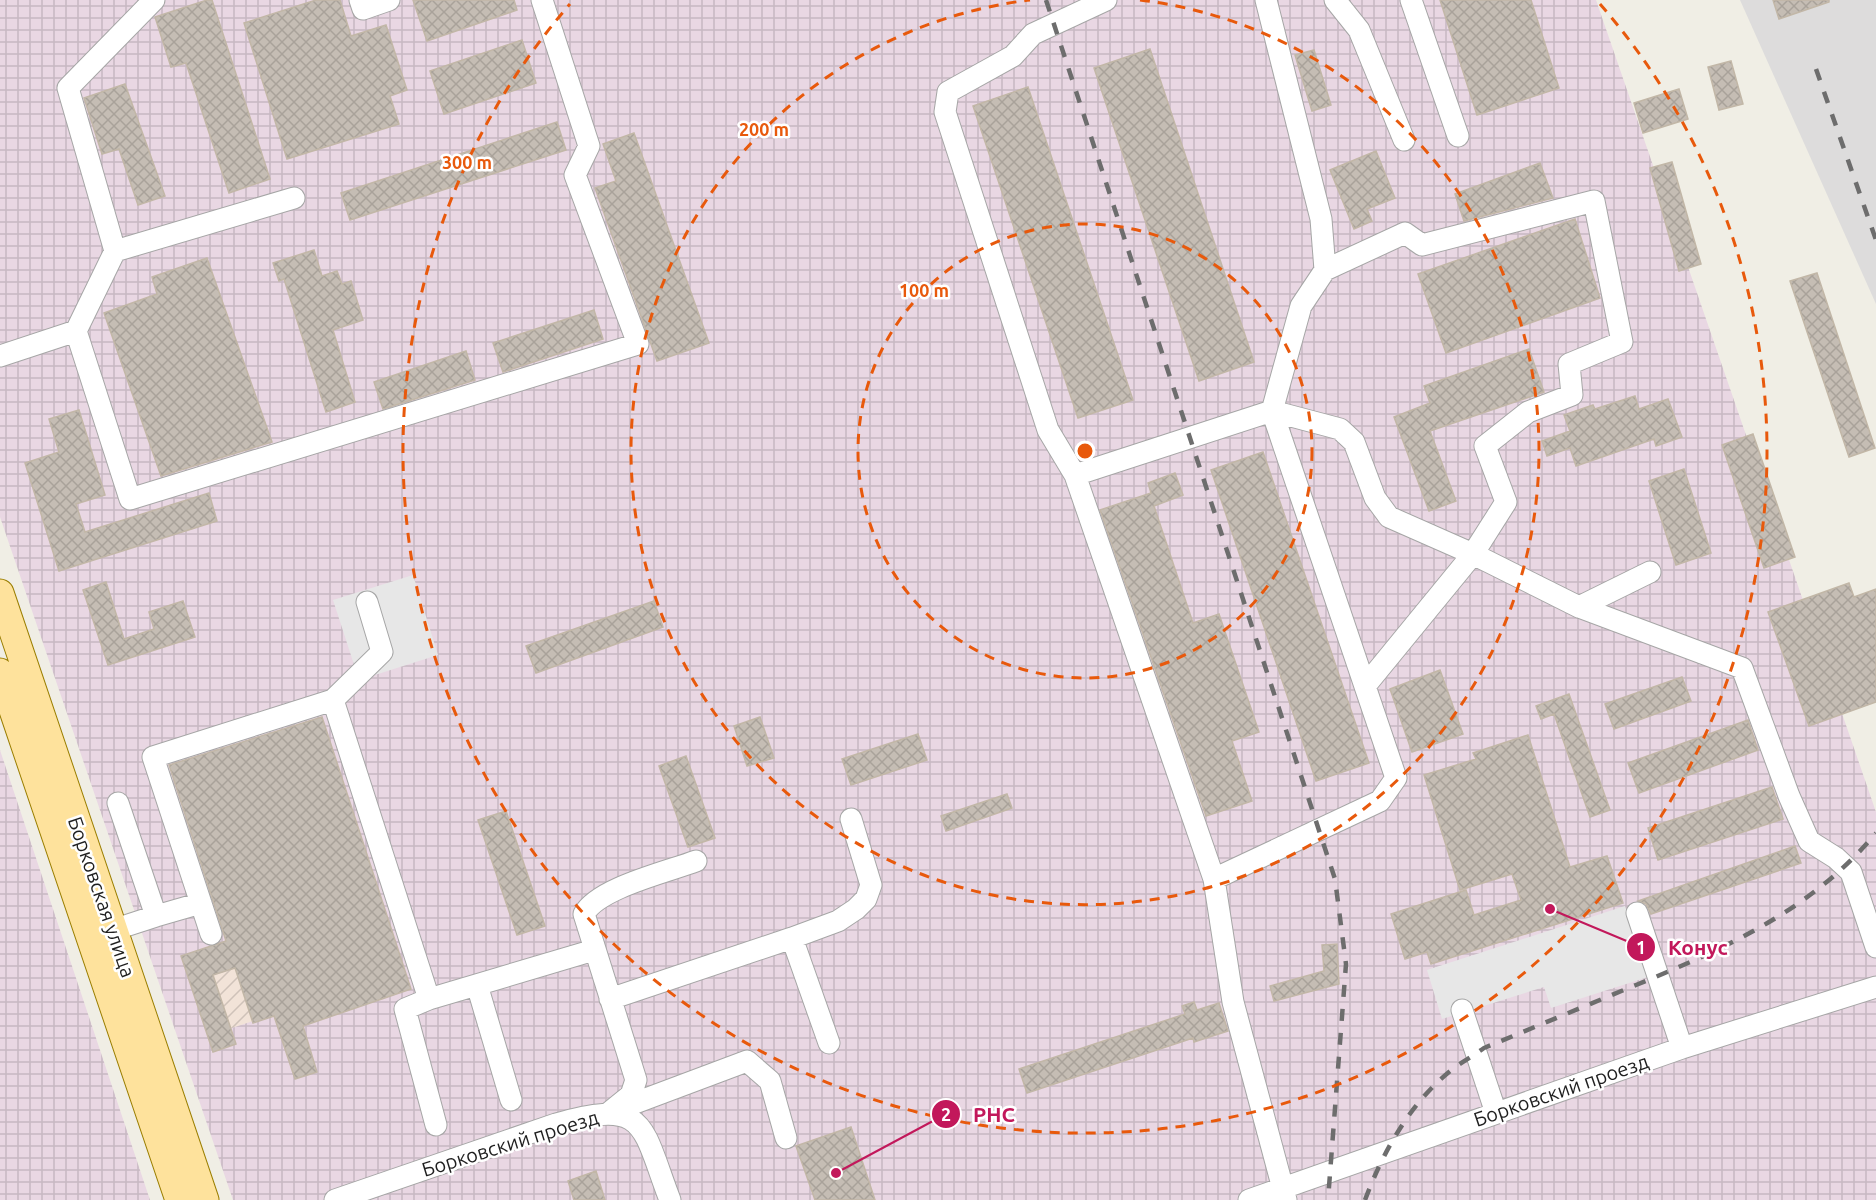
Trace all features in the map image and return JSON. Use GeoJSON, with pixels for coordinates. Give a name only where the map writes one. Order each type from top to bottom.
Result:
{"type":"FeatureCollection","features":[{"type":"Feature","properties":{"kind":"main road","name":"Борковская улица"},"geometry":{"type":"LineString","coordinates":[[0,593],[205,1200]]}},
{"type":"Feature","properties":{"kind":"main road","name":"Борковская улица"},"geometry":{"type":"LineString","coordinates":[[0,672],[179,1200]]}},
{"type":"Feature","properties":{"kind":"street"},"geometry":{"type":"LineString","coordinates":[[154,0],[68,88],[114,251],[76,331],[130,500],[638,344],[575,175],[589,146],[542,0]]}},
{"type":"Feature","properties":{"kind":"street"},"geometry":{"type":"LineString","coordinates":[[360,0],[363,9],[389,0]]}},
{"type":"Feature","properties":{"kind":"street"},"geometry":{"type":"LineString","coordinates":[[1106,0],[1033,34],[1013,56],[948,92],[945,112],[1048,430],[1075,475],[1214,879],[1233,1002],[1284,1194]]}},
{"type":"Feature","properties":{"kind":"street"},"geometry":{"type":"LineString","coordinates":[[1266,0],[1321,219],[1325,270]]}},
{"type":"Feature","properties":{"kind":"street"},"geometry":{"type":"LineString","coordinates":[[1335,0],[1359,30],[1404,140]]}},
{"type":"Feature","properties":{"kind":"street"},"geometry":{"type":"LineString","coordinates":[[1411,0],[1458,136]]}},
{"type":"Feature","properties":{"kind":"street"},"geometry":{"type":"LineString","coordinates":[[114,251],[294,198]]}},
{"type":"Feature","properties":{"kind":"street"},"geometry":{"type":"LineString","coordinates":[[1214,879],[1380,801],[1396,778],[1272,411],[1301,306],[1325,270],[1405,233],[1422,245],[1594,201],[1622,342],[1569,364],[1572,395],[1528,412],[1485,446],[1506,502],[1473,554],[1365,686]]}},
{"type":"Feature","properties":{"kind":"street"},"geometry":{"type":"LineString","coordinates":[[0,356],[76,331]]}},
{"type":"Feature","properties":{"kind":"street"},"geometry":{"type":"LineString","coordinates":[[1075,475],[1272,411],[1340,429],[1354,442],[1375,498],[1389,517],[1473,554],[1579,606],[1742,668],[1789,796],[1809,840],[1836,858],[1851,872],[1876,947]]}},
{"type":"Feature","properties":{"kind":"street"},"geometry":{"type":"LineString","coordinates":[[1579,606],[1650,572]]}},
{"type":"Feature","properties":{"kind":"street"},"geometry":{"type":"LineString","coordinates":[[211,934],[153,757],[333,700],[382,652],[367,602]]}},
{"type":"Feature","properties":{"kind":"street"},"geometry":{"type":"LineString","coordinates":[[333,700],[429,999]]}},
{"type":"Feature","properties":{"kind":"street"},"geometry":{"type":"LineString","coordinates":[[118,802],[156,916]]}},
{"type":"Feature","properties":{"kind":"street"},"geometry":{"type":"LineString","coordinates":[[610,999],[838,921],[866,899],[871,885],[850,819]]}},
{"type":"Feature","properties":{"kind":"street"},"geometry":{"type":"LineString","coordinates":[[610,1112],[631,1095],[636,1080],[584,914],[594,900],[696,861]]}},
{"type":"Feature","properties":{"kind":"street"},"geometry":{"type":"LineString","coordinates":[[113,930],[201,903]]}},
{"type":"Feature","properties":{"kind":"street"},"geometry":{"type":"LineString","coordinates":[[1637,913],[1683,1048]]}},
{"type":"Feature","properties":{"kind":"street"},"geometry":{"type":"LineString","coordinates":[[792,938],[829,1043]]}},
{"type":"Feature","properties":{"kind":"street"},"geometry":{"type":"LineString","coordinates":[[436,1125],[405,1009],[429,999],[594,950]]}},
{"type":"Feature","properties":{"kind":"street"},"geometry":{"type":"LineString","coordinates":[[477,985],[511,1100]]}},
{"type":"Feature","properties":{"kind":"street","name":"Борковский проезд"},"geometry":{"type":"LineString","coordinates":[[1249,1200],[1284,1194],[1496,1113],[1683,1048],[1876,987]]}},
{"type":"Feature","properties":{"kind":"street"},"geometry":{"type":"LineString","coordinates":[[1462,1010],[1496,1113]]}},
{"type":"Feature","properties":{"kind":"street"},"geometry":{"type":"LineString","coordinates":[[610,1112],[747,1061],[770,1081],[786,1138]]}},
{"type":"Feature","properties":{"kind":"street","name":"Борковский проезд"},"geometry":{"type":"LineString","coordinates":[[335,1200],[556,1124],[610,1112],[626,1115],[640,1126],[670,1200]]}},
{"type":"Feature","properties":{"kind":"shaded area"},"geometry":{"type":"Polygon","coordinates":[[[0,0],[1596,0],[1876,812],[1876,1200],[233,1200],[0,517],[0,0]]]}},
{"type":"Feature","properties":{"kind":"shaded area"},"geometry":{"type":"Polygon","coordinates":[[[1740,0],[1876,0],[1876,304],[1740,0]]]}},
{"type":"Feature","properties":{"kind":"shaded area"},"geometry":{"type":"Polygon","coordinates":[[[413,575],[438,655],[359,680],[333,600],[413,575]]]}},
{"type":"Feature","properties":{"kind":"shaded area"},"geometry":{"type":"Polygon","coordinates":[[[0,750],[150,1200],[0,1200],[0,750]]]}},
{"type":"Feature","properties":{"kind":"shaded area"},"geometry":{"type":"Polygon","coordinates":[[[1625,906],[1648,977],[1551,1008],[1544,987],[1442,1019],[1427,970],[1625,906]]]}},
{"type":"Feature","properties":{"kind":"shaded area"},"geometry":{"type":"Polygon","coordinates":[[[239,967],[256,1020],[229,1029],[212,976],[239,967]]]}},
{"type":"Feature","properties":{"kind":"building"},"geometry":{"type":"Polygon","coordinates":[[[212,0],[270,179],[229,193],[186,63],[171,67],[155,17],[212,0]]]}},
{"type":"Feature","properties":{"kind":"building"},"geometry":{"type":"Polygon","coordinates":[[[316,0],[340,0],[351,36],[386,25],[407,90],[390,96],[399,124],[287,159],[244,23],[316,0]]]}},
{"type":"Feature","properties":{"kind":"building"},"geometry":{"type":"Polygon","coordinates":[[[413,0],[514,0],[517,10],[427,41],[413,0]]]}},
{"type":"Feature","properties":{"kind":"building"},"geometry":{"type":"Polygon","coordinates":[[[1440,0],[1531,0],[1559,88],[1477,115],[1440,0]]]}},
{"type":"Feature","properties":{"kind":"building"},"geometry":{"type":"Polygon","coordinates":[[[1773,0],[1829,0],[1829,2],[1779,19],[1773,0]]]}},
{"type":"Feature","properties":{"kind":"building"},"geometry":{"type":"Polygon","coordinates":[[[522,40],[536,83],[444,114],[430,71],[522,40]]]}},
{"type":"Feature","properties":{"kind":"building"},"geometry":{"type":"Polygon","coordinates":[[[1150,49],[1254,362],[1199,381],[1094,68],[1150,49]]]}},
{"type":"Feature","properties":{"kind":"building"},"geometry":{"type":"Polygon","coordinates":[[[1314,50],[1331,105],[1312,111],[1295,55],[1314,50]]]}},
{"type":"Feature","properties":{"kind":"building"},"geometry":{"type":"Polygon","coordinates":[[[1731,61],[1743,104],[1719,110],[1708,67],[1731,61]]]}},
{"type":"Feature","properties":{"kind":"building"},"geometry":{"type":"Polygon","coordinates":[[[125,84],[165,196],[138,205],[119,149],[102,154],[84,98],[125,84]]]}},
{"type":"Feature","properties":{"kind":"building"},"geometry":{"type":"Polygon","coordinates":[[[1028,87],[1133,400],[1078,418],[973,106],[1028,87]]]}},
{"type":"Feature","properties":{"kind":"building"},"geometry":{"type":"Polygon","coordinates":[[[1679,89],[1688,119],[1643,133],[1634,103],[1679,89]]]}},
{"type":"Feature","properties":{"kind":"building"},"geometry":{"type":"Polygon","coordinates":[[[557,122],[566,150],[350,220],[341,193],[557,122]]]}},
{"type":"Feature","properties":{"kind":"building"},"geometry":{"type":"Polygon","coordinates":[[[634,133],[709,343],[657,361],[595,188],[616,181],[603,144],[634,133]]]}},
{"type":"Feature","properties":{"kind":"building"},"geometry":{"type":"Polygon","coordinates":[[[1376,151],[1395,198],[1367,209],[1372,221],[1354,229],[1330,170],[1376,151]]]}},
{"type":"Feature","properties":{"kind":"building"},"geometry":{"type":"Polygon","coordinates":[[[1672,162],[1701,264],[1679,271],[1650,168],[1672,162]]]}},
{"type":"Feature","properties":{"kind":"building"},"geometry":{"type":"Polygon","coordinates":[[[1540,163],[1553,198],[1464,221],[1455,194],[1540,163]]]}},
{"type":"Feature","properties":{"kind":"building"},"geometry":{"type":"Polygon","coordinates":[[[1575,219],[1600,298],[1446,353],[1418,274],[1575,219]]]}},
{"type":"Feature","properties":{"kind":"building"},"geometry":{"type":"Polygon","coordinates":[[[314,250],[322,276],[337,271],[342,284],[351,281],[363,320],[333,330],[355,402],[326,412],[284,279],[279,281],[273,263],[314,250]]]}},
{"type":"Feature","properties":{"kind":"building"},"geometry":{"type":"Polygon","coordinates":[[[207,258],[272,442],[161,476],[104,313],[157,294],[152,277],[207,258]]]}},
{"type":"Feature","properties":{"kind":"building"},"geometry":{"type":"Polygon","coordinates":[[[1817,273],[1875,448],[1849,457],[1790,281],[1817,273]]]}},
{"type":"Feature","properties":{"kind":"building"},"geometry":{"type":"Polygon","coordinates":[[[594,310],[603,339],[503,372],[493,343],[594,310]]]}},
{"type":"Feature","properties":{"kind":"building"},"geometry":{"type":"Polygon","coordinates":[[[1529,349],[1544,392],[1430,431],[1456,501],[1429,511],[1394,417],[1430,403],[1424,386],[1529,349]]]}},
{"type":"Feature","properties":{"kind":"building"},"geometry":{"type":"Polygon","coordinates":[[[466,351],[475,380],[383,409],[374,382],[466,351]]]}},
{"type":"Feature","properties":{"kind":"building"},"geometry":{"type":"Polygon","coordinates":[[[1635,396],[1639,409],[1668,399],[1682,437],[1656,446],[1654,439],[1576,466],[1570,448],[1547,456],[1542,441],[1570,431],[1564,415],[1593,405],[1595,409],[1635,396]]]}},
{"type":"Feature","properties":{"kind":"building"},"geometry":{"type":"Polygon","coordinates":[[[79,410],[105,495],[76,504],[85,532],[209,493],[217,521],[59,571],[25,463],[59,452],[49,419],[79,410]]]}},
{"type":"Feature","properties":{"kind":"building"},"geometry":{"type":"Polygon","coordinates":[[[1753,434],[1795,557],[1764,568],[1722,445],[1753,434]]]}},
{"type":"Feature","properties":{"kind":"building"},"geometry":{"type":"Polygon","coordinates":[[[1263,452],[1369,763],[1316,781],[1211,470],[1263,452]]]}},
{"type":"Feature","properties":{"kind":"building"},"geometry":{"type":"Polygon","coordinates":[[[1684,469],[1711,553],[1676,565],[1649,481],[1684,469]]]}},
{"type":"Feature","properties":{"kind":"building"},"geometry":{"type":"Polygon","coordinates":[[[1175,473],[1183,495],[1154,506],[1193,623],[1219,614],[1259,732],[1232,741],[1252,801],[1206,816],[1100,510],[1151,493],[1148,483],[1175,473]]]}},
{"type":"Feature","properties":{"kind":"building"},"geometry":{"type":"Polygon","coordinates":[[[106,582],[124,639],[154,629],[149,612],[183,601],[195,637],[108,665],[83,590],[106,582]]]}},
{"type":"Feature","properties":{"kind":"building"},"geometry":{"type":"Polygon","coordinates":[[[1849,583],[1854,597],[1876,589],[1876,702],[1809,726],[1768,612],[1849,583]]]}},
{"type":"Feature","properties":{"kind":"building"},"geometry":{"type":"Polygon","coordinates":[[[654,601],[663,627],[536,673],[526,646],[654,601]]]}},
{"type":"Feature","properties":{"kind":"building"},"geometry":{"type":"Polygon","coordinates":[[[1440,670],[1463,734],[1412,752],[1390,689],[1440,670]]]}},
{"type":"Feature","properties":{"kind":"building"},"geometry":{"type":"Polygon","coordinates":[[[1682,677],[1691,701],[1614,729],[1605,704],[1682,677]]]}},
{"type":"Feature","properties":{"kind":"building"},"geometry":{"type":"Polygon","coordinates":[[[1569,694],[1610,810],[1590,817],[1554,714],[1541,719],[1536,706],[1569,694]]]}},
{"type":"Feature","properties":{"kind":"building"},"geometry":{"type":"Polygon","coordinates":[[[322,717],[411,989],[303,1026],[317,1072],[295,1079],[274,1016],[253,1023],[235,968],[213,975],[236,1044],[213,1052],[181,956],[226,941],[169,765],[322,717]]]}},
{"type":"Feature","properties":{"kind":"building"},"geometry":{"type":"Polygon","coordinates":[[[760,717],[774,758],[747,766],[734,726],[760,717]]]}},
{"type":"Feature","properties":{"kind":"building"},"geometry":{"type":"Polygon","coordinates":[[[1748,720],[1758,750],[1639,793],[1628,763],[1748,720]]]}},
{"type":"Feature","properties":{"kind":"building"},"geometry":{"type":"Polygon","coordinates":[[[918,734],[927,760],[851,785],[842,759],[918,734]]]}},
{"type":"Feature","properties":{"kind":"building"},"geometry":{"type":"Polygon","coordinates":[[[1528,735],[1570,867],[1607,856],[1623,903],[1431,964],[1427,952],[1405,959],[1391,914],[1466,890],[1474,915],[1521,900],[1512,874],[1460,890],[1424,775],[1476,759],[1473,753],[1528,735]]]}},
{"type":"Feature","properties":{"kind":"building"},"geometry":{"type":"Polygon","coordinates":[[[686,756],[715,838],[688,847],[659,766],[686,756]]]}},
{"type":"Feature","properties":{"kind":"building"},"geometry":{"type":"Polygon","coordinates":[[[1772,787],[1783,819],[1658,860],[1648,828],[1772,787]]]}},
{"type":"Feature","properties":{"kind":"building"},"geometry":{"type":"Polygon","coordinates":[[[1007,794],[1012,808],[946,831],[941,816],[1007,794]]]}},
{"type":"Feature","properties":{"kind":"building"},"geometry":{"type":"Polygon","coordinates":[[[506,811],[545,926],[517,935],[478,820],[506,811]]]}},
{"type":"Feature","properties":{"kind":"building"},"geometry":{"type":"Polygon","coordinates":[[[1795,846],[1801,863],[1651,914],[1646,904],[1638,901],[1795,846]]]}},
{"type":"Feature","properties":{"kind":"building"},"geometry":{"type":"Polygon","coordinates":[[[1337,944],[1339,984],[1274,1001],[1270,986],[1324,971],[1322,945],[1337,944]]]}},
{"type":"Feature","properties":{"kind":"building"},"geometry":{"type":"Polygon","coordinates":[[[1194,1002],[1197,1010],[1219,1003],[1228,1031],[1194,1042],[1193,1038],[1027,1093],[1019,1069],[1185,1014],[1182,1006],[1194,1002]]]}},
{"type":"Feature","properties":{"kind":"building"},"geometry":{"type":"Polygon","coordinates":[[[851,1127],[875,1200],[815,1200],[796,1146],[851,1127]]]}},
{"type":"Feature","properties":{"kind":"building"},"geometry":{"type":"Polygon","coordinates":[[[596,1171],[605,1200],[574,1200],[568,1181],[596,1171]]]}},
{"type":"Feature","properties":{"kind":"railway"},"geometry":{"type":"LineString","coordinates":[[1046,0],[1335,879],[1346,964],[1328,1200]]}},
{"type":"Feature","properties":{"kind":"railway"},"geometry":{"type":"LineString","coordinates":[[1816,69],[1876,240]]}},
{"type":"Feature","properties":{"kind":"railway"},"geometry":{"type":"LineString","coordinates":[[1365,1200],[1380,1164],[1399,1130],[1422,1099],[1449,1072],[1484,1048],[1670,971],[1766,924],[1824,884],[1876,833]]}},
{"type":"Feature","properties":{"kind":"place","name":"Конус"},"geometry":{"type":"Point","coordinates":[1550,909]}},
{"type":"Feature","properties":{"kind":"place","name":"РНС"},"geometry":{"type":"Point","coordinates":[836,1173]}}]}
